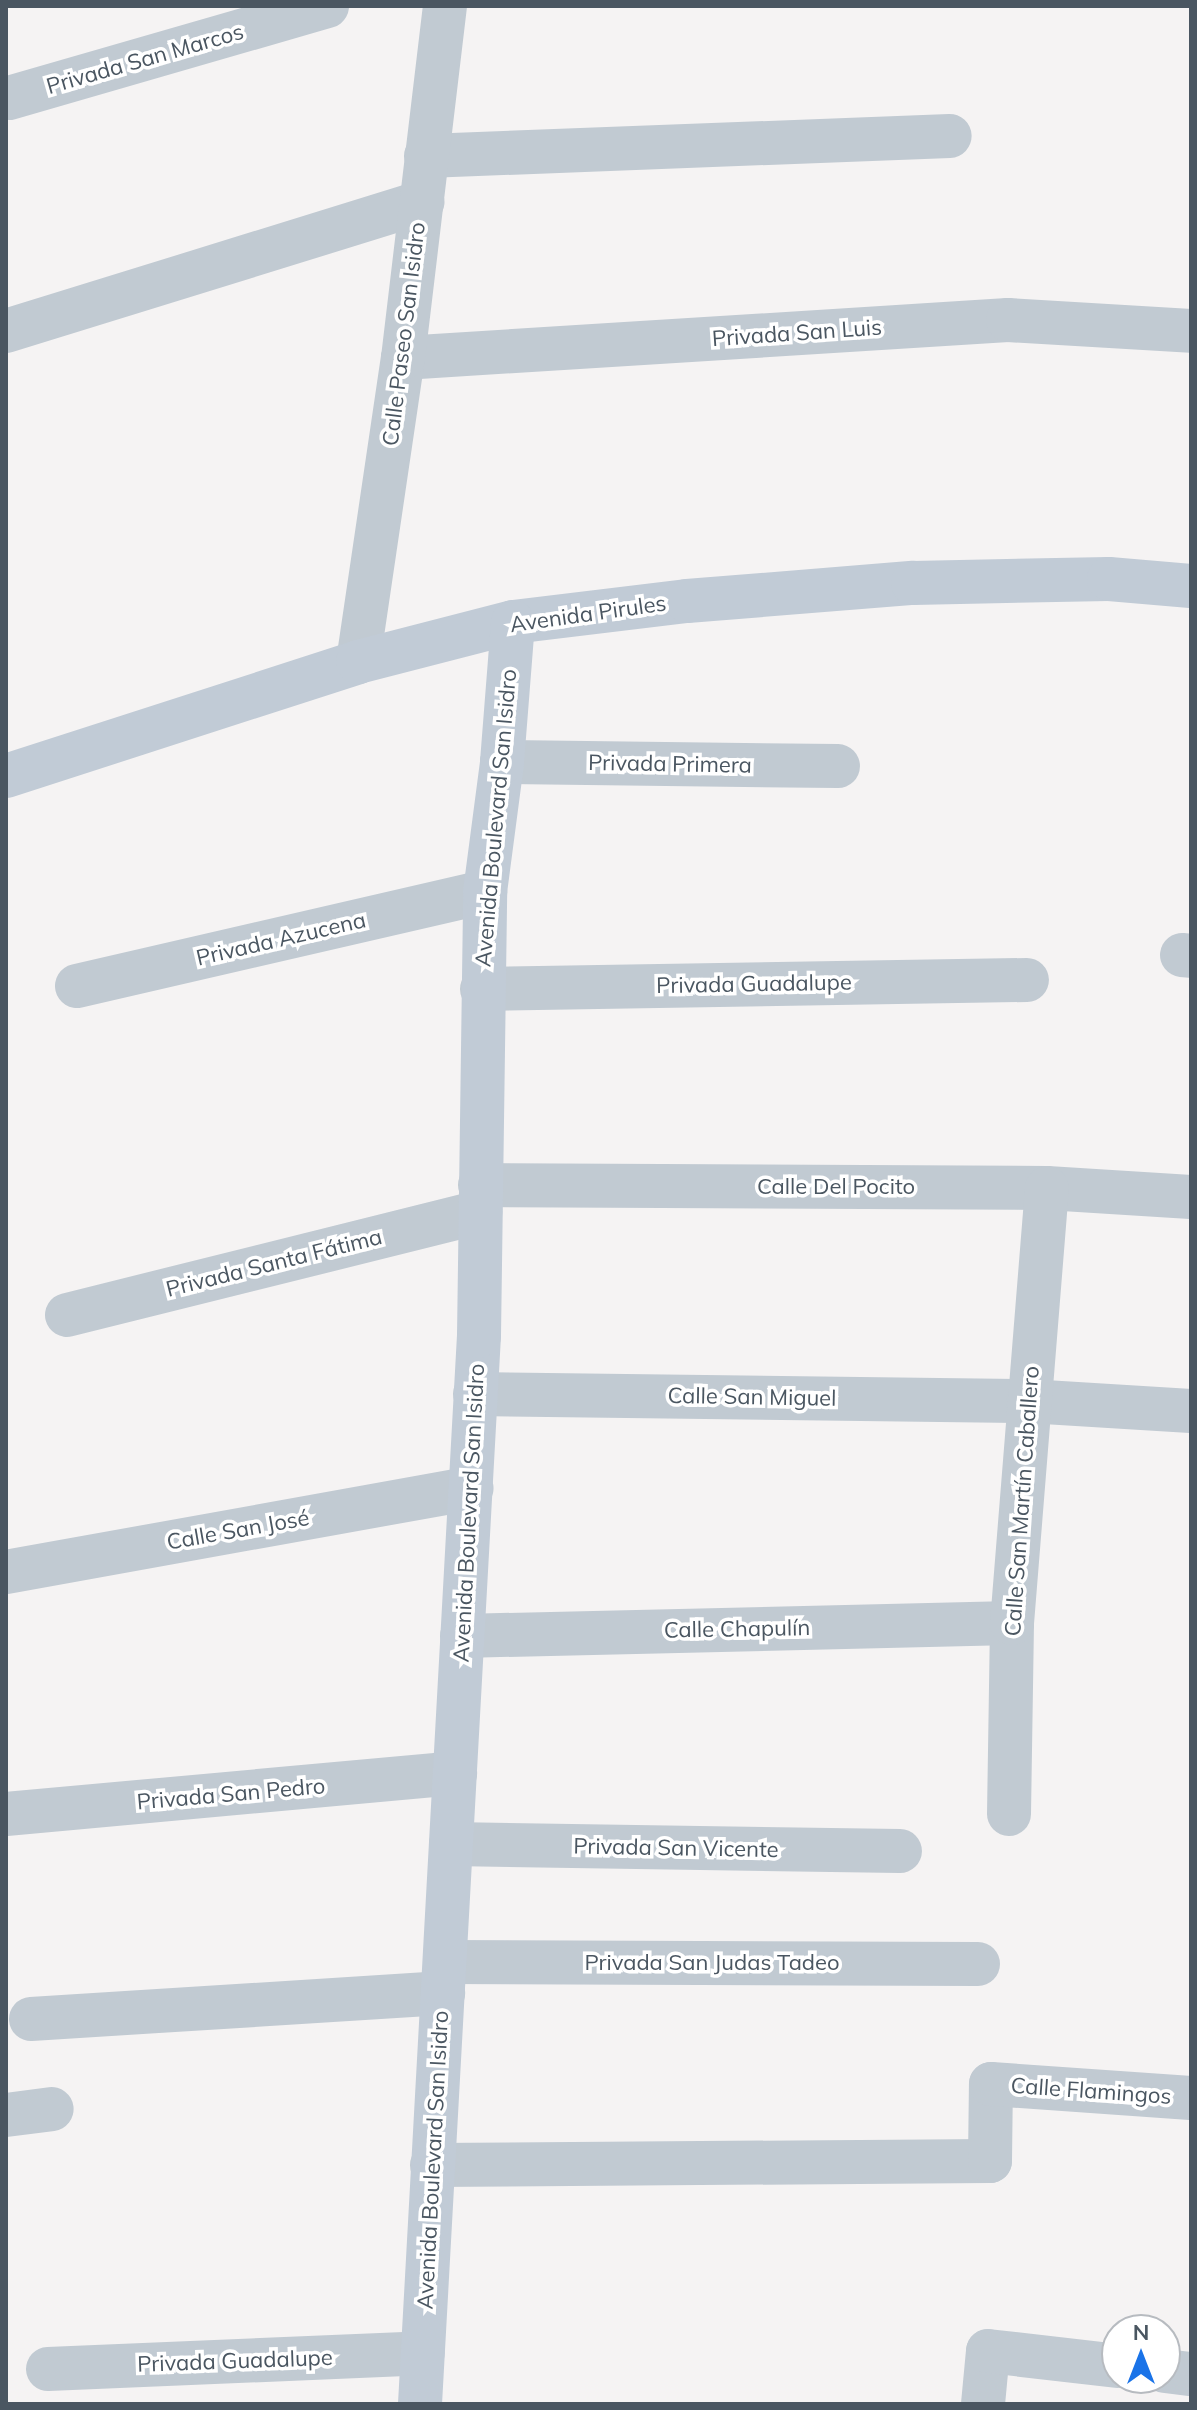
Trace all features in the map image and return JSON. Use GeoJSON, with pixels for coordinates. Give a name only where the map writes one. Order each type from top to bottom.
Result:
{"type":"FeatureCollection","features":[{"type":"Feature","properties":{"kind":"main road","name":"Avenida Pirules"},"geometry":{"type":"LineString","coordinates":[[6,776],[358,662],[513,622],[687,601],[913,583],[1109,579],[1191,586]]}},
{"type":"Feature","properties":{"kind":"main road","name":"Avenida Boulevard San Isidro"},"geometry":{"type":"LineString","coordinates":[[420,2404],[471,1488],[485,892],[502,762],[513,622]]}},
{"type":"Feature","properties":{"kind":"street","name":"Privada San Marcos"},"geometry":{"type":"LineString","coordinates":[[9,98],[327,6]]}},
{"type":"Feature","properties":{"kind":"street","name":"Calle Paseo San Isidro"},"geometry":{"type":"LineString","coordinates":[[358,662],[403,358],[445,6]]}},
{"type":"Feature","properties":{"kind":"street"},"geometry":{"type":"LineString","coordinates":[[426,156],[950,136]]}},
{"type":"Feature","properties":{"kind":"street"},"geometry":{"type":"LineString","coordinates":[[6,331],[422,202]]}},
{"type":"Feature","properties":{"kind":"street","name":"Privada San Luis"},"geometry":{"type":"LineString","coordinates":[[403,358],[1008,320],[1191,331]]}},
{"type":"Feature","properties":{"kind":"street","name":"Privada Primera"},"geometry":{"type":"LineString","coordinates":[[502,762],[838,766]]}},
{"type":"Feature","properties":{"kind":"street","name":"Privada Azucena"},"geometry":{"type":"LineString","coordinates":[[77,986],[485,892]]}},
{"type":"Feature","properties":{"kind":"street","name":"Privada Guadalupe"},"geometry":{"type":"LineString","coordinates":[[482,989],[1027,980]]}},
{"type":"Feature","properties":{"kind":"street","name":"Calle Del Pocito"},"geometry":{"type":"LineString","coordinates":[[480,1198],[1047,1188],[1191,1197]]}},
{"type":"Feature","properties":{"kind":"street","name":"Calle San Martín Caballero"},"geometry":{"type":"LineString","coordinates":[[1009,1814],[1012,1623],[1047,1188]]}},
{"type":"Feature","properties":{"kind":"street","name":"Privada Santa Fátima"},"geometry":{"type":"LineString","coordinates":[[67,1315],[480,1198]]}},
{"type":"Feature","properties":{"kind":"street","name":"Calle San Miguel"},"geometry":{"type":"LineString","coordinates":[[475,1394],[1028,1401],[1191,1411]]}},
{"type":"Feature","properties":{"kind":"street","name":"Calle San José"},"geometry":{"type":"LineString","coordinates":[[6,1572],[471,1488]]}},
{"type":"Feature","properties":{"kind":"street","name":"Calle Chapulín"},"geometry":{"type":"LineString","coordinates":[[462,1636],[1012,1623]]}},
{"type":"Feature","properties":{"kind":"street","name":"Privada San Pedro"},"geometry":{"type":"LineString","coordinates":[[6,1814],[455,1773]]}},
{"type":"Feature","properties":{"kind":"street","name":"Privada San Vicente"},"geometry":{"type":"LineString","coordinates":[[451,1844],[900,1851]]}},
{"type":"Feature","properties":{"kind":"street","name":"Privada San Judas Tadeo"},"geometry":{"type":"LineString","coordinates":[[444,1978],[978,1964]]}},
{"type":"Feature","properties":{"kind":"street"},"geometry":{"type":"LineString","coordinates":[[31,2019],[444,1978]]}},
{"type":"Feature","properties":{"kind":"street","name":"Calle Flamingos"},"geometry":{"type":"LineString","coordinates":[[432,2165],[990,2161],[991,2084],[1191,2098]]}},
{"type":"Feature","properties":{"kind":"street"},"geometry":{"type":"LineString","coordinates":[[6,2115],[52,2109]]}},
{"type":"Feature","properties":{"kind":"street"},"geometry":{"type":"LineString","coordinates":[[983,2404],[988,2351],[1101,2364]]}},
{"type":"Feature","properties":{"kind":"street","name":"Privada Guadalupe"},"geometry":{"type":"LineString","coordinates":[[48,2369],[423,2353]]}}]}
